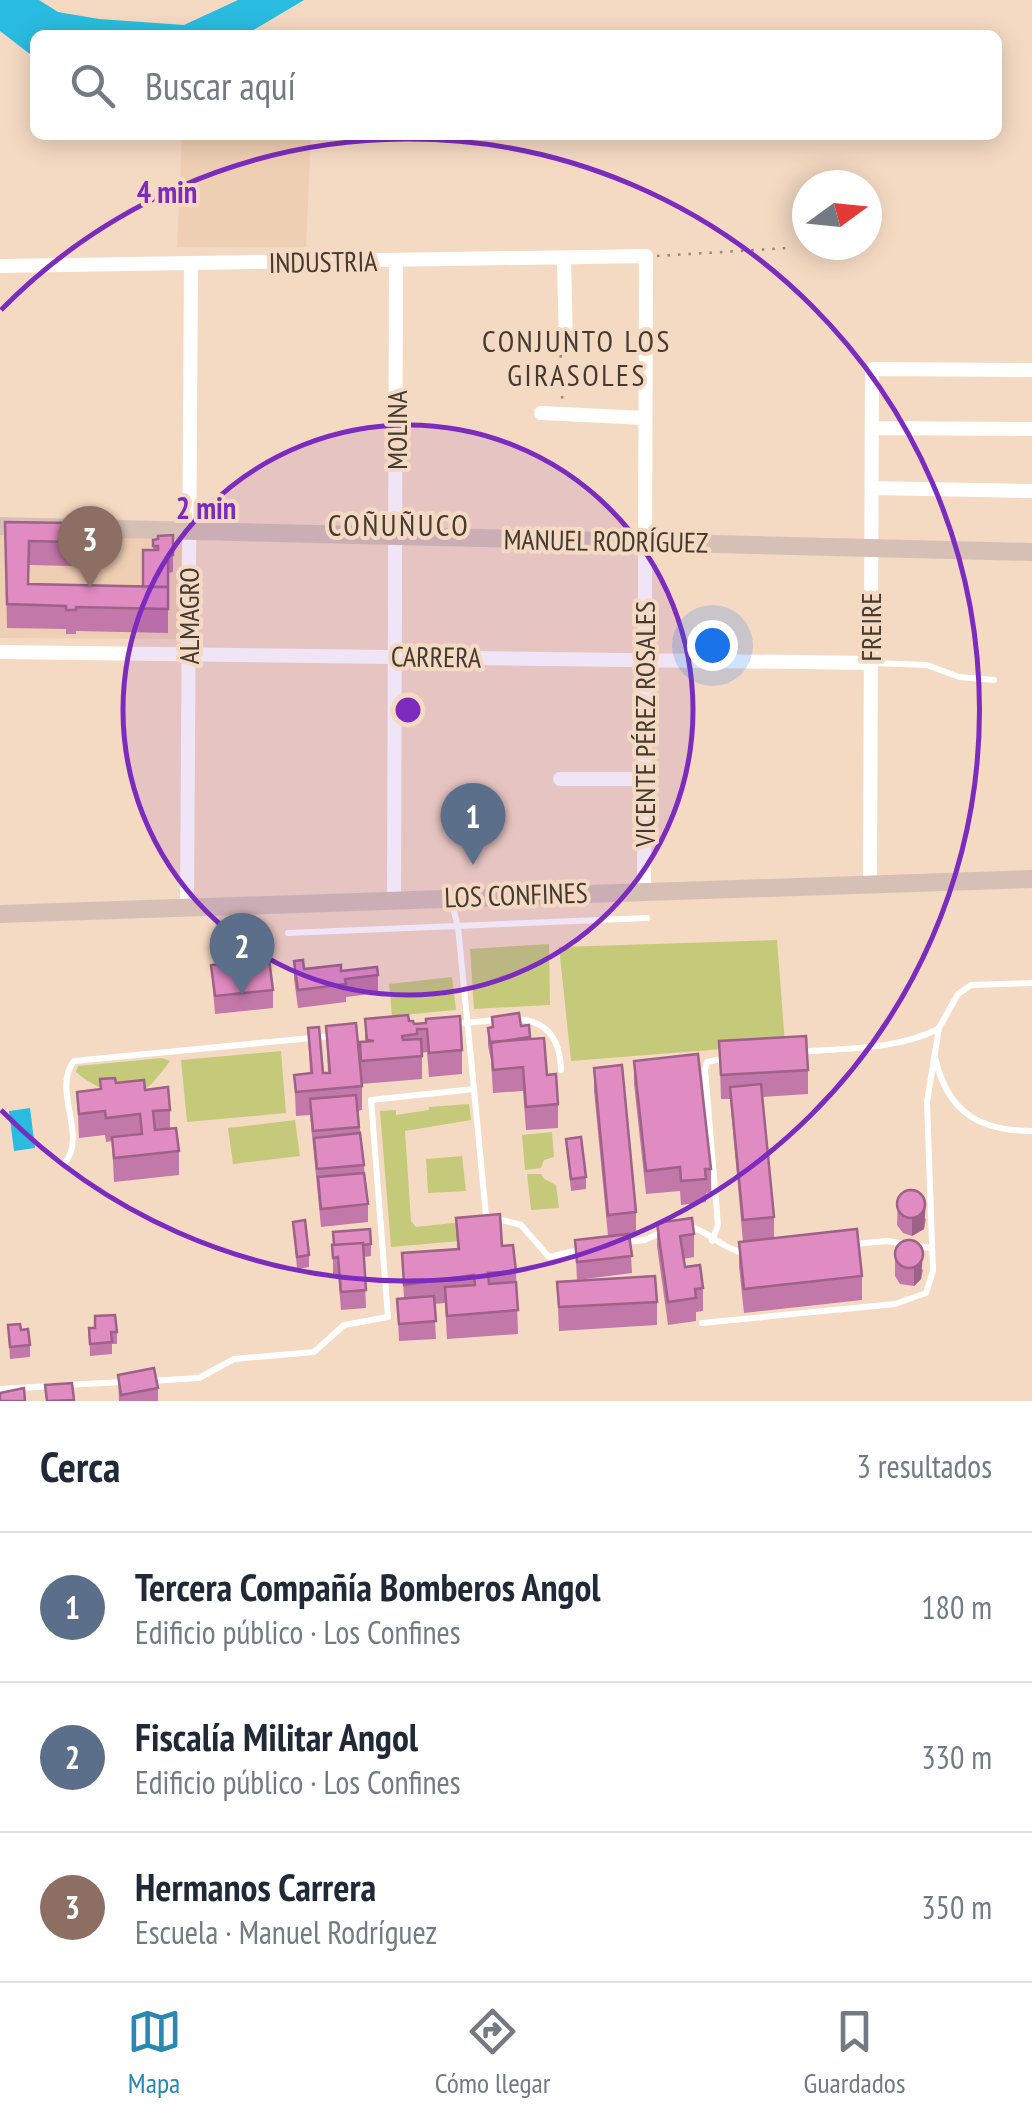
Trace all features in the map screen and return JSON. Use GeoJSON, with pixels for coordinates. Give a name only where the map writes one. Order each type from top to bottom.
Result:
{"type":"FeatureCollection","features":[{"type":"Feature","properties":{"kind":"street","name":"INDUSTRIA"},"geometry":{"type":"LineString","coordinates":[[0,266],[646,256]]}},
{"type":"Feature","properties":{"kind":"street","name":"VICENTE PÉREZ ROSALES"},"geometry":{"type":"LineString","coordinates":[[644,891],[646,256]]}},
{"type":"Feature","properties":{"kind":"street"},"geometry":{"type":"LineString","coordinates":[[564,258],[566,346]]}},
{"type":"Feature","properties":{"kind":"street","name":"MOLINA"},"geometry":{"type":"LineString","coordinates":[[394,900],[396,261]]}},
{"type":"Feature","properties":{"kind":"street","name":"ALMAGRO"},"geometry":{"type":"LineString","coordinates":[[187,909],[191,264]]}},
{"type":"Feature","properties":{"kind":"street","name":"FREIRE"},"geometry":{"type":"LineString","coordinates":[[870,884],[872,369],[1032,370]]}},
{"type":"Feature","properties":{"kind":"street"},"geometry":{"type":"LineString","coordinates":[[540,413],[645,418]]}},
{"type":"Feature","properties":{"kind":"street"},"geometry":{"type":"LineString","coordinates":[[872,428],[1032,429]]}},
{"type":"Feature","properties":{"kind":"street"},"geometry":{"type":"LineString","coordinates":[[872,488],[1032,490]]}},
{"type":"Feature","properties":{"kind":"street","name":"MANUEL RODRÍGUEZ"},"geometry":{"type":"LineString","coordinates":[[0,526],[1032,552]]}},
{"type":"Feature","properties":{"kind":"street","name":"CARRERA"},"geometry":{"type":"LineString","coordinates":[[0,652],[871,663]]}},
{"type":"Feature","properties":{"kind":"street"},"geometry":{"type":"LineString","coordinates":[[560,779],[644,779]]}},
{"type":"Feature","properties":{"kind":"street","name":"LOS CONFINES"},"geometry":{"type":"LineString","coordinates":[[0,914],[1032,879]]}},
{"type":"Feature","properties":{"kind":"lane"},"geometry":{"type":"LineString","coordinates":[[871,663],[915,664],[960,677],[994,680]]}},
{"type":"Feature","properties":{"kind":"lane"},"geometry":{"type":"LineString","coordinates":[[450,898],[458,927],[486,1216],[521,1225],[549,1257],[588,1247]]}},
{"type":"Feature","properties":{"kind":"lane"},"geometry":{"type":"LineString","coordinates":[[288,932],[647,918]]}},
{"type":"Feature","properties":{"kind":"lane"},"geometry":{"type":"LineString","coordinates":[[702,1323],[894,1304],[926,1293],[932,1282],[927,1102],[939,1028],[958,994],[972,985],[1032,983]]}},
{"type":"Feature","properties":{"kind":"lane"},"geometry":{"type":"LineString","coordinates":[[446,1024],[531,1020],[548,1028],[554,1037],[561,1070]]}},
{"type":"Feature","properties":{"kind":"lane"},"geometry":{"type":"LineString","coordinates":[[788,1053],[897,1042],[939,1028]]}},
{"type":"Feature","properties":{"kind":"lane"},"geometry":{"type":"LineString","coordinates":[[64,1164],[73,1148],[67,1083],[68,1067],[74,1061],[350,1034]]}},
{"type":"Feature","properties":{"kind":"lane"},"geometry":{"type":"LineString","coordinates":[[934,1051],[938,1072],[966,1115],[982,1125],[1005,1131],[1032,1132]]}},
{"type":"Feature","properties":{"kind":"lane"},"geometry":{"type":"LineString","coordinates":[[712,1240],[718,1224],[705,1070],[708,1062],[734,1058]]}},
{"type":"Feature","properties":{"kind":"lane"},"geometry":{"type":"LineString","coordinates":[[0,1389],[199,1378],[234,1359],[314,1352],[344,1325],[388,1317],[371,1100],[474,1089]]}},
{"type":"Feature","properties":{"kind":"lane"},"geometry":{"type":"LineString","coordinates":[[686,1226],[696,1227],[727,1250],[757,1254]]}},
{"type":"Feature","properties":{"kind":"lane"},"geometry":{"type":"LineString","coordinates":[[607,1245],[645,1240],[668,1227]]}},
{"type":"Feature","properties":{"kind":"lane"},"geometry":{"type":"LineString","coordinates":[[838,1246],[887,1241],[930,1248]]}},
{"type":"Feature","properties":{"kind":"path"},"geometry":{"type":"LineString","coordinates":[[646,256],[788,248]]}},
{"type":"Feature","properties":{"kind":"path"},"geometry":{"type":"LineString","coordinates":[[566,346],[560,358],[558,382],[572,414]]}},
{"type":"Feature","properties":{"kind":"shaded area"},"geometry":{"type":"Polygon","coordinates":[[[182,140],[311,140],[306,247],[177,247],[182,140]]]}},
{"type":"Feature","properties":{"kind":"shaded area"},"geometry":{"type":"Polygon","coordinates":[[[0,534],[182,537],[178,639],[0,638],[0,534]]]}},
{"type":"Feature","properties":{"kind":"green space"},"geometry":{"type":"Polygon","coordinates":[[[777,940],[785,1044],[571,1061],[559,947],[777,940]]]}},
{"type":"Feature","properties":{"kind":"green space"},"geometry":{"type":"Polygon","coordinates":[[[549,944],[550,1005],[474,1009],[470,949],[549,944]]]}},
{"type":"Feature","properties":{"kind":"green space"},"geometry":{"type":"Polygon","coordinates":[[[452,977],[456,1010],[392,1016],[389,984],[452,977]]]}},
{"type":"Feature","properties":{"kind":"green space"},"geometry":{"type":"Polygon","coordinates":[[[281,1051],[286,1113],[187,1122],[181,1060],[281,1051]]]}},
{"type":"Feature","properties":{"kind":"green space"},"geometry":{"type":"Polygon","coordinates":[[[162,1058],[170,1061],[150,1085],[134,1093],[107,1090],[76,1072],[78,1066],[162,1058]]]}},
{"type":"Feature","properties":{"kind":"green space"},"geometry":{"type":"Polygon","coordinates":[[[469,1104],[471,1120],[405,1131],[411,1221],[416,1227],[471,1221],[471,1240],[391,1247],[380,1111],[396,1110],[396,1115],[469,1104]]]}},
{"type":"Feature","properties":{"kind":"green space"},"geometry":{"type":"Polygon","coordinates":[[[295,1120],[300,1156],[233,1164],[228,1128],[295,1120]]]}},
{"type":"Feature","properties":{"kind":"green space"},"geometry":{"type":"Polygon","coordinates":[[[552,1132],[554,1157],[544,1160],[541,1168],[525,1170],[522,1135],[552,1132]]]}},
{"type":"Feature","properties":{"kind":"green space"},"geometry":{"type":"Polygon","coordinates":[[[462,1156],[466,1191],[428,1193],[426,1159],[462,1156]]]}},
{"type":"Feature","properties":{"kind":"green space"},"geometry":{"type":"Polygon","coordinates":[[[527,1174],[541,1174],[556,1185],[559,1208],[531,1210],[527,1174]]]}},
{"type":"Feature","properties":{"kind":"water"},"geometry":{"type":"Polygon","coordinates":[[[0,0],[39,0],[58,12],[99,19],[184,25],[238,0],[304,0],[253,30],[30,30],[30,54],[0,31],[0,0]]]}},
{"type":"Feature","properties":{"kind":"water"},"geometry":{"type":"Polygon","coordinates":[[[30,1108],[35,1148],[14,1151],[9,1111],[30,1108]]]}},
{"type":"Feature","properties":{"kind":"building"},"geometry":{"type":"Polygon","coordinates":[[[5,522],[70,523],[69,528],[73,528],[72,542],[29,541],[28,584],[168,587],[168,609],[66,610],[66,606],[7,604],[5,522]]]}},
{"type":"Feature","properties":{"kind":"building"},"geometry":{"type":"Polygon","coordinates":[[[173,535],[173,555],[168,555],[168,587],[143,587],[143,550],[158,550],[153,540],[173,535]]]}},
{"type":"Feature","properties":{"kind":"building"},"geometry":{"type":"Polygon","coordinates":[[[269,959],[273,990],[215,996],[211,965],[269,959]]]}},
{"type":"Feature","properties":{"kind":"building"},"geometry":{"type":"Polygon","coordinates":[[[303,960],[304,969],[341,965],[341,971],[377,967],[378,975],[298,990],[294,961],[303,960]]]}},
{"type":"Feature","properties":{"kind":"building"},"geometry":{"type":"Polygon","coordinates":[[[519,1013],[521,1026],[529,1025],[530,1037],[490,1043],[488,1028],[493,1027],[492,1017],[519,1013]]]}},
{"type":"Feature","properties":{"kind":"building"},"geometry":{"type":"Polygon","coordinates":[[[408,1015],[414,1024],[460,1016],[462,1050],[429,1053],[427,1029],[417,1029],[417,1034],[402,1036],[403,1040],[421,1039],[422,1056],[361,1061],[360,1042],[374,1041],[367,1040],[365,1019],[408,1015]]]}},
{"type":"Feature","properties":{"kind":"building"},"geometry":{"type":"Polygon","coordinates":[[[356,1023],[362,1086],[296,1092],[294,1075],[312,1073],[308,1028],[319,1027],[323,1073],[330,1073],[326,1026],[356,1023]]]}},
{"type":"Feature","properties":{"kind":"building"},"geometry":{"type":"Polygon","coordinates":[[[806,1036],[808,1070],[721,1075],[719,1041],[806,1036]]]}},
{"type":"Feature","properties":{"kind":"building"},"geometry":{"type":"Polygon","coordinates":[[[544,1038],[547,1075],[556,1074],[558,1104],[526,1107],[523,1067],[493,1070],[491,1042],[544,1038]]]}},
{"type":"Feature","properties":{"kind":"building"},"geometry":{"type":"Polygon","coordinates":[[[698,1054],[711,1169],[705,1169],[706,1179],[681,1181],[680,1167],[646,1171],[634,1061],[698,1054]]]}},
{"type":"Feature","properties":{"kind":"building"},"geometry":{"type":"Polygon","coordinates":[[[622,1065],[636,1212],[608,1215],[594,1068],[622,1065]]]}},
{"type":"Feature","properties":{"kind":"building"},"geometry":{"type":"Polygon","coordinates":[[[115,1078],[116,1083],[144,1080],[145,1090],[168,1087],[170,1110],[153,1111],[155,1130],[176,1128],[179,1151],[114,1158],[112,1137],[142,1134],[140,1114],[106,1118],[105,1111],[79,1114],[77,1092],[101,1089],[100,1079],[115,1078]]]}},
{"type":"Feature","properties":{"kind":"building"},"geometry":{"type":"Polygon","coordinates":[[[761,1084],[774,1217],[743,1220],[730,1087],[761,1084]]]}},
{"type":"Feature","properties":{"kind":"building"},"geometry":{"type":"Polygon","coordinates":[[[356,1095],[359,1127],[313,1131],[310,1099],[356,1095]]]}},
{"type":"Feature","properties":{"kind":"building"},"geometry":{"type":"Polygon","coordinates":[[[360,1133],[364,1165],[317,1169],[314,1138],[360,1133]]]}},
{"type":"Feature","properties":{"kind":"building"},"geometry":{"type":"Polygon","coordinates":[[[581,1137],[586,1177],[571,1179],[566,1139],[581,1137]]]}},
{"type":"Feature","properties":{"kind":"building"},"geometry":{"type":"Polygon","coordinates":[[[364,1173],[368,1204],[321,1209],[318,1177],[364,1173]]]}},
{"type":"Feature","properties":{"kind":"building"},"geometry":{"type":"Polygon","coordinates":[[[911,1190],[921,1194],[925,1204],[921,1214],[911,1218],[901,1214],[897,1204],[901,1194],[911,1190]]]}},
{"type":"Feature","properties":{"kind":"building"},"geometry":{"type":"Polygon","coordinates":[[[500,1214],[502,1246],[513,1245],[516,1271],[488,1273],[489,1284],[516,1282],[518,1310],[447,1316],[445,1287],[475,1285],[474,1275],[404,1285],[402,1253],[459,1249],[456,1218],[500,1214]]]}},
{"type":"Feature","properties":{"kind":"building"},"geometry":{"type":"Polygon","coordinates":[[[692,1218],[694,1234],[680,1236],[685,1267],[700,1265],[703,1288],[695,1289],[696,1298],[668,1302],[657,1223],[692,1218]]]}},
{"type":"Feature","properties":{"kind":"building"},"geometry":{"type":"Polygon","coordinates":[[[305,1220],[309,1255],[297,1257],[293,1222],[305,1220]]]}},
{"type":"Feature","properties":{"kind":"building"},"geometry":{"type":"Polygon","coordinates":[[[370,1229],[371,1244],[334,1245],[333,1232],[370,1229]]]}},
{"type":"Feature","properties":{"kind":"building"},"geometry":{"type":"Polygon","coordinates":[[[857,1229],[862,1276],[744,1289],[739,1242],[857,1229]]]}},
{"type":"Feature","properties":{"kind":"building"},"geometry":{"type":"Polygon","coordinates":[[[629,1234],[632,1256],[577,1262],[575,1240],[629,1234]]]}},
{"type":"Feature","properties":{"kind":"building"},"geometry":{"type":"Polygon","coordinates":[[[909,1240],[919,1244],[923,1254],[919,1264],[909,1268],[899,1264],[895,1254],[899,1244],[909,1240]]]}},
{"type":"Feature","properties":{"kind":"building"},"geometry":{"type":"Polygon","coordinates":[[[363,1243],[366,1290],[341,1292],[338,1257],[333,1258],[332,1245],[363,1243]]]}},
{"type":"Feature","properties":{"kind":"building"},"geometry":{"type":"Polygon","coordinates":[[[655,1276],[657,1302],[559,1307],[557,1282],[655,1276]]]}},
{"type":"Feature","properties":{"kind":"building"},"geometry":{"type":"Polygon","coordinates":[[[434,1296],[436,1321],[399,1324],[397,1299],[434,1296]]]}},
{"type":"Feature","properties":{"kind":"building"},"geometry":{"type":"Polygon","coordinates":[[[115,1315],[117,1332],[111,1332],[112,1342],[90,1344],[89,1328],[95,1328],[95,1316],[115,1315]]]}},
{"type":"Feature","properties":{"kind":"building"},"geometry":{"type":"Polygon","coordinates":[[[20,1324],[21,1330],[28,1329],[30,1345],[10,1347],[8,1325],[20,1324]]]}},
{"type":"Feature","properties":{"kind":"building"},"geometry":{"type":"Polygon","coordinates":[[[154,1368],[158,1388],[121,1395],[118,1375],[154,1368]]]}},
{"type":"Feature","properties":{"kind":"building"},"geometry":{"type":"Polygon","coordinates":[[[72,1383],[74,1400],[47,1401],[45,1385],[72,1383]]]}},
{"type":"Feature","properties":{"kind":"building"},"geometry":{"type":"Polygon","coordinates":[[[24,1388],[25,1401],[0,1401],[0,1393],[24,1388]]]}},
{"type":"Feature","properties":{"kind":"place","name":"Hermanos Carrera"},"geometry":{"type":"Point","coordinates":[90,588]}},
{"type":"Feature","properties":{"kind":"place","name":"Tercera Compañía Bomberos Angol"},"geometry":{"type":"Point","coordinates":[473,865]}},
{"type":"Feature","properties":{"kind":"place","name":"Fiscalía Militar Angol"},"geometry":{"type":"Point","coordinates":[242,995]}},
{"type":"Feature","properties":{"kind":"district","name":"CONJUNTO LOS GIRASOLES"},"geometry":{"type":"Point","coordinates":[577,359]}},
{"type":"Feature","properties":{"kind":"district","name":"COÑUÑUCO"},"geometry":{"type":"Point","coordinates":[399,526]}}]}
